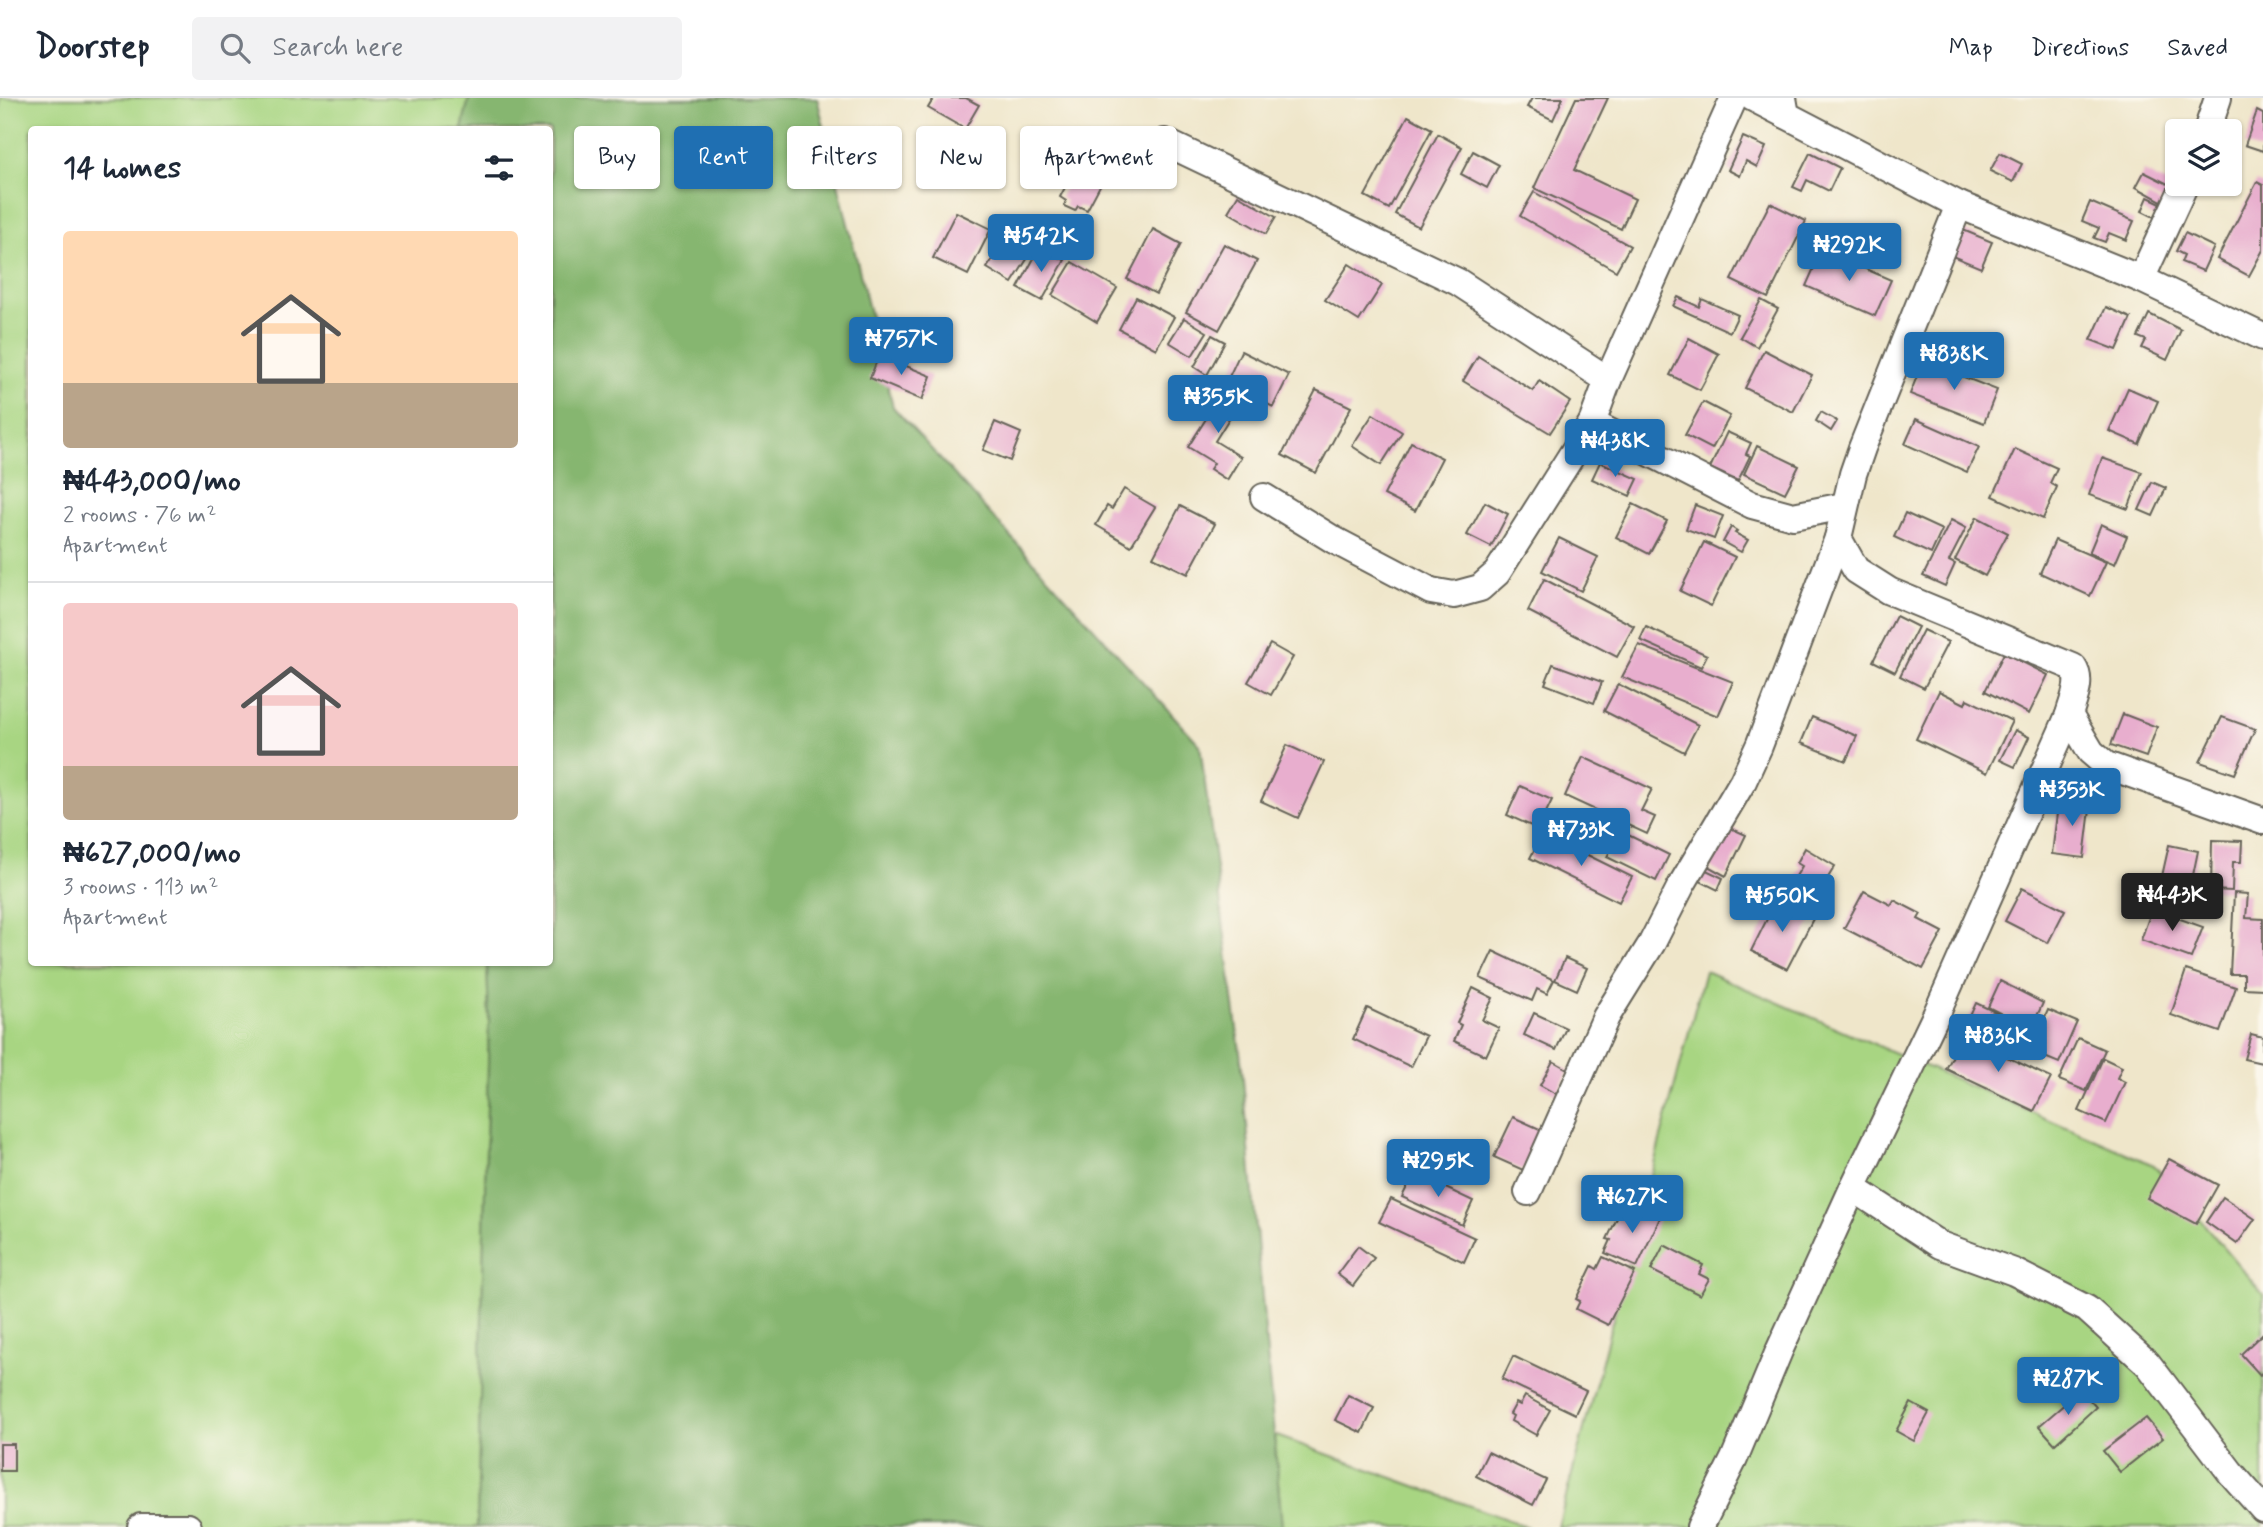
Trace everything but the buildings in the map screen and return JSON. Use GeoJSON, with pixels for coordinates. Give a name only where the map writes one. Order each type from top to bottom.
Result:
{"type":"FeatureCollection","features":[{"type":"Feature","properties":{"kind":"street"},"geometry":{"type":"LineString","coordinates":[[1264,497],[1334,540],[1431,591],[1454,595],[1480,588],[1497,573],[1592,423],[1608,380],[1734,98]]}},
{"type":"Feature","properties":{"kind":"street"},"geometry":{"type":"LineString","coordinates":[[1754,98],[1784,107],[1959,205],[2141,279],[2263,337]]}},
{"type":"Feature","properties":{"kind":"street"},"geometry":{"type":"LineString","coordinates":[[2211,119],[2218,98]]}},
{"type":"Feature","properties":{"kind":"street"},"geometry":{"type":"LineString","coordinates":[[1177,148],[1458,282],[1608,380]]}},
{"type":"Feature","properties":{"kind":"street"},"geometry":{"type":"LineString","coordinates":[[2141,279],[2179,196]]}},
{"type":"Feature","properties":{"kind":"street"},"geometry":{"type":"LineString","coordinates":[[1528,1192],[1606,1017],[1652,943],[1682,884],[1743,781],[1759,747],[1838,538],[1844,506],[1862,448],[1959,205]]}},
{"type":"Feature","properties":{"kind":"street"},"geometry":{"type":"LineString","coordinates":[[1592,423],[1752,505],[1793,516],[1844,506]]}},
{"type":"Feature","properties":{"kind":"street"},"geometry":{"type":"LineString","coordinates":[[1700,1527],[1734,1459],[1779,1351],[1853,1188],[1936,1015],[2069,715],[2078,681],[2073,667],[1889,591],[1856,570],[1838,538]]}},
{"type":"Feature","properties":{"kind":"street"},"geometry":{"type":"LineString","coordinates":[[2069,715],[2091,752],[2106,765],[2263,821]]}},
{"type":"Feature","properties":{"kind":"street"},"geometry":{"type":"LineString","coordinates":[[1853,1188],[1940,1245],[2014,1272],[2087,1309],[2148,1364],[2231,1473],[2263,1509]]}},
{"type":"Feature","properties":{"kind":"street"},"geometry":{"type":"LineString","coordinates":[[141,1527],[188,1527]]}},
{"type":"Feature","properties":{"kind":"green space"},"geometry":{"type":"Polygon","coordinates":[[[0,98],[469,98],[463,126],[28,126],[28,966],[487,966],[489,1022],[477,1527],[0,1527],[0,98]]]}},
{"type":"Feature","properties":{"kind":"green space"},"geometry":{"type":"Polygon","coordinates":[[[469,98],[817,98],[824,126],[787,126],[787,189],[839,189],[893,407],[1200,745],[1242,1067],[1282,1527],[477,1527],[489,1022],[487,966],[553,966],[553,126],[463,126],[469,98]]]}},
{"type":"Feature","properties":{"kind":"green space"},"geometry":{"type":"Polygon","coordinates":[[[1705,971],[2154,1165],[2263,1294],[2263,1527],[1558,1527],[1705,971]]]}},
{"type":"Feature","properties":{"kind":"green space"},"geometry":{"type":"Polygon","coordinates":[[[1274,1435],[1528,1527],[1282,1527],[1274,1435]]]}}]}
